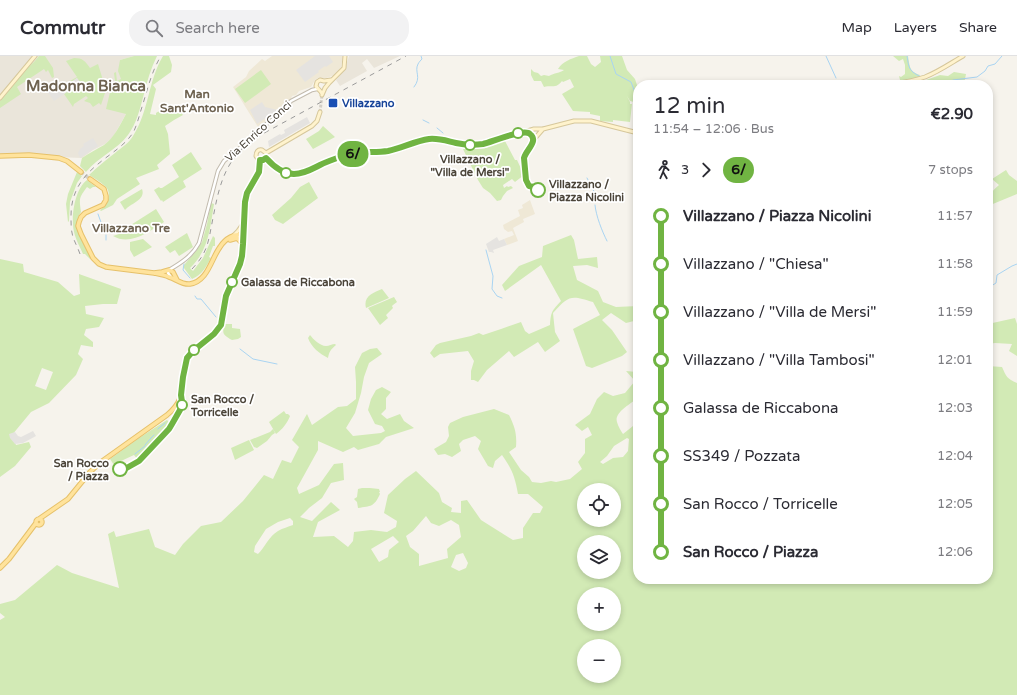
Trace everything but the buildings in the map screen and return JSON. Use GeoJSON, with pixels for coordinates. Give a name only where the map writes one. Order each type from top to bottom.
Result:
{"type":"FeatureCollection","features":[{"type":"Feature","properties":{"kind":"main road"},"geometry":{"type":"LineString","coordinates":[[0,98],[35,56]]}},
{"type":"Feature","properties":{"kind":"main road"},"geometry":{"type":"LineString","coordinates":[[333,79],[324,81],[320,80],[317,82],[316,85],[322,95],[326,87],[344,68],[345,56]]}},
{"type":"Feature","properties":{"kind":"main road"},"geometry":{"type":"LineString","coordinates":[[917,80],[937,72],[963,56]]}},
{"type":"Feature","properties":{"kind":"main road"},"geometry":{"type":"LineString","coordinates":[[324,81],[326,83],[326,87]]}},
{"type":"Feature","properties":{"kind":"main road"},"geometry":{"type":"LineString","coordinates":[[266,153],[312,126],[317,121],[320,112]]}},
{"type":"Feature","properties":{"kind":"main road"},"geometry":{"type":"LineString","coordinates":[[266,153],[266,158],[280,170],[296,174],[305,172],[344,156],[361,152],[388,151],[429,139],[475,145],[532,129],[543,129],[566,122],[583,121],[595,122],[633,132]]}},
{"type":"Feature","properties":{"kind":"main road"},"geometry":{"type":"LineString","coordinates":[[530,134],[532,129]]}},
{"type":"Feature","properties":{"kind":"main road"},"geometry":{"type":"LineString","coordinates":[[537,129],[539,134]]}},
{"type":"Feature","properties":{"kind":"main road"},"geometry":{"type":"LineString","coordinates":[[524,132],[533,137],[537,137],[543,129]]}},
{"type":"Feature","properties":{"kind":"main road"},"geometry":{"type":"LineString","coordinates":[[0,568],[9,559],[32,528],[37,524],[40,525],[45,516],[72,495],[83,480],[101,462],[167,415],[176,406],[181,395],[187,358],[193,351],[214,334],[221,325],[226,296],[240,261],[244,236],[245,202],[247,193],[259,172],[260,160],[256,156],[257,152],[262,150],[266,153]]}},
{"type":"Feature","properties":{"kind":"main road"},"geometry":{"type":"LineString","coordinates":[[0,156],[17,155],[59,158],[67,161],[81,172]]}},
{"type":"Feature","properties":{"kind":"main road"},"geometry":{"type":"LineString","coordinates":[[260,160],[266,158]]}},
{"type":"Feature","properties":{"kind":"main road","name":"Via Enrico Conci"},"geometry":{"type":"LineString","coordinates":[[90,179],[104,189],[106,196],[104,204],[85,213],[81,217],[78,226],[93,258],[99,264],[106,267],[154,273],[169,270]]}},
{"type":"Feature","properties":{"kind":"main road"},"geometry":{"type":"LineString","coordinates":[[235,237],[244,222]]}},
{"type":"Feature","properties":{"kind":"main road"},"geometry":{"type":"LineString","coordinates":[[154,273],[171,277],[184,284],[190,284],[198,280],[207,271],[216,253],[227,242],[239,234],[244,236]]}},
{"type":"Feature","properties":{"kind":"main road"},"geometry":{"type":"LineString","coordinates":[[235,237],[243,244]]}},
{"type":"Feature","properties":{"kind":"main road"},"geometry":{"type":"LineString","coordinates":[[169,270],[174,273],[178,281]]}},
{"type":"Feature","properties":{"kind":"street","name":"Via Enrico Conci"},"geometry":{"type":"LineString","coordinates":[[312,90],[316,85]]}},
{"type":"Feature","properties":{"kind":"street","name":"Via Enrico Conci"},"geometry":{"type":"LineString","coordinates":[[169,270],[192,254],[199,243],[218,171],[224,161],[239,147],[257,134],[261,128],[280,114],[291,101],[312,90],[319,89]]}},
{"type":"Feature","properties":{"kind":"street"},"geometry":{"type":"LineString","coordinates":[[174,273],[175,266]]}},
{"type":"Feature","properties":{"kind":"street"},"geometry":{"type":"LineString","coordinates":[[169,270],[168,273],[171,277]]}},
{"type":"Feature","properties":{"kind":"shaded area"},"geometry":{"type":"Polygon","coordinates":[[[0,56],[134,56],[120,60],[126,114],[113,137],[105,144],[82,158],[0,155],[0,56]]]}},
{"type":"Feature","properties":{"kind":"shaded area"},"geometry":{"type":"Polygon","coordinates":[[[272,56],[343,56],[341,67],[335,75],[326,78],[318,78],[315,80],[311,87],[299,91],[296,95],[292,96],[291,99],[278,112],[258,127],[233,87],[246,77],[249,71],[262,59],[265,61],[272,56]]]}},
{"type":"Feature","properties":{"kind":"shaded area"},"geometry":{"type":"Polygon","coordinates":[[[315,56],[329,56],[333,62],[318,71],[319,72],[305,82],[296,70],[315,56]]]}},
{"type":"Feature","properties":{"kind":"shaded area"},"geometry":{"type":"Polygon","coordinates":[[[349,56],[400,56],[374,68],[367,59],[362,63],[367,71],[340,86],[336,80],[345,69],[349,56]]]}},
{"type":"Feature","properties":{"kind":"shaded area"},"geometry":{"type":"Polygon","coordinates":[[[77,78],[80,83],[54,101],[47,91],[52,87],[56,93],[77,78]]]}},
{"type":"Feature","properties":{"kind":"shaded area"},"geometry":{"type":"Polygon","coordinates":[[[262,102],[265,107],[278,110],[257,124],[250,110],[262,102]]]}},
{"type":"Feature","properties":{"kind":"shaded area"},"geometry":{"type":"Polygon","coordinates":[[[307,117],[310,123],[269,147],[268,141],[280,134],[285,133],[284,130],[307,117]]]}},
{"type":"Feature","properties":{"kind":"shaded area"},"geometry":{"type":"Polygon","coordinates":[[[93,138],[98,146],[80,158],[78,153],[84,146],[83,144],[93,138]]]}},
{"type":"Feature","properties":{"kind":"shaded area"},"geometry":{"type":"Polygon","coordinates":[[[530,200],[535,214],[523,219],[524,222],[513,228],[518,241],[507,245],[504,239],[514,235],[512,231],[508,232],[504,229],[503,225],[520,216],[518,210],[523,208],[522,205],[530,200]]]}},
{"type":"Feature","properties":{"kind":"shaded area"},"geometry":{"type":"Polygon","coordinates":[[[497,237],[499,241],[504,239],[507,245],[493,250],[494,253],[489,252],[486,244],[497,237]]]}},
{"type":"Feature","properties":{"kind":"shaded area"},"geometry":{"type":"Polygon","coordinates":[[[33,431],[36,436],[23,443],[15,444],[10,438],[9,434],[15,432],[21,437],[33,431]]]}},
{"type":"Feature","properties":{"kind":"green space"},"geometry":{"type":"Polygon","coordinates":[[[39,56],[45,56],[53,68],[54,77],[52,78],[48,70],[46,72],[44,69],[17,87],[21,94],[0,108],[0,101],[27,68],[39,56]]]}},
{"type":"Feature","properties":{"kind":"green space"},"geometry":{"type":"Polygon","coordinates":[[[134,56],[157,56],[149,75],[136,120],[124,140],[96,162],[86,172],[80,166],[82,158],[111,139],[126,114],[106,109],[112,84],[116,82],[114,73],[116,72],[117,81],[121,79],[118,71],[120,60],[134,56]]]}},
{"type":"Feature","properties":{"kind":"green space"},"geometry":{"type":"Polygon","coordinates":[[[163,56],[169,56],[172,65],[171,72],[153,85],[156,89],[150,114],[156,115],[156,113],[166,107],[174,106],[177,107],[183,115],[165,126],[168,134],[170,154],[157,165],[159,169],[136,178],[140,184],[117,199],[113,205],[101,211],[100,210],[107,202],[109,196],[108,190],[102,183],[89,175],[125,145],[133,136],[142,116],[154,76],[163,56]]]}},
{"type":"Feature","properties":{"kind":"green space"},"geometry":{"type":"Polygon","coordinates":[[[579,56],[587,56],[591,64],[595,67],[601,62],[600,56],[622,56],[627,70],[635,80],[633,80],[633,102],[630,101],[627,96],[630,104],[632,104],[630,122],[613,120],[613,122],[600,121],[600,116],[590,114],[590,112],[573,111],[562,94],[574,87],[570,79],[563,82],[562,81],[556,86],[544,87],[541,81],[534,81],[531,75],[531,69],[541,76],[549,76],[561,72],[564,70],[558,69],[567,61],[579,56]]]}},
{"type":"Feature","properties":{"kind":"green space"},"geometry":{"type":"Polygon","coordinates":[[[893,56],[908,56],[912,70],[920,75],[917,79],[900,80],[899,76],[901,77],[905,74],[905,65],[903,59],[899,61],[893,56]]]}},
{"type":"Feature","properties":{"kind":"green space"},"geometry":{"type":"Polygon","coordinates":[[[74,58],[84,60],[90,68],[98,64],[106,90],[101,105],[99,103],[93,107],[90,103],[84,101],[88,98],[86,96],[74,104],[73,107],[64,94],[81,83],[77,78],[71,82],[70,81],[77,77],[66,61],[74,58]]]}},
{"type":"Feature","properties":{"kind":"green space"},"geometry":{"type":"Polygon","coordinates":[[[261,70],[271,84],[245,103],[235,89],[261,70]]]}},
{"type":"Feature","properties":{"kind":"green space"},"geometry":{"type":"Polygon","coordinates":[[[954,72],[966,74],[965,80],[926,80],[940,75],[948,76],[954,72]]]}},
{"type":"Feature","properties":{"kind":"green space"},"geometry":{"type":"Polygon","coordinates":[[[323,126],[335,137],[313,149],[306,139],[319,131],[323,126]]]}},
{"type":"Feature","properties":{"kind":"green space"},"geometry":{"type":"Polygon","coordinates":[[[505,141],[515,160],[517,160],[524,175],[515,182],[512,179],[503,185],[504,188],[511,186],[513,188],[507,191],[501,200],[497,201],[483,188],[463,149],[486,148],[505,141]]]}},
{"type":"Feature","properties":{"kind":"green space"},"geometry":{"type":"Polygon","coordinates":[[[191,152],[202,169],[183,181],[186,187],[163,202],[162,200],[161,201],[154,190],[159,187],[162,188],[179,177],[172,165],[191,152]]]}},
{"type":"Feature","properties":{"kind":"green space"},"geometry":{"type":"Polygon","coordinates":[[[1006,170],[1009,175],[1017,181],[1017,194],[993,204],[993,191],[999,185],[993,178],[1006,170]]]}},
{"type":"Feature","properties":{"kind":"green space"},"geometry":{"type":"Polygon","coordinates":[[[77,172],[82,176],[77,183],[70,202],[68,222],[66,204],[68,194],[77,172]]]}},
{"type":"Feature","properties":{"kind":"green space"},"geometry":{"type":"Polygon","coordinates":[[[87,180],[96,187],[90,189],[87,187],[81,196],[81,212],[77,223],[82,241],[91,258],[90,259],[83,254],[73,228],[73,213],[77,194],[87,180]]]}},
{"type":"Feature","properties":{"kind":"green space"},"geometry":{"type":"Polygon","coordinates":[[[309,182],[318,198],[283,224],[275,220],[272,215],[291,198],[300,187],[309,182]]]}},
{"type":"Feature","properties":{"kind":"green space"},"geometry":{"type":"Polygon","coordinates":[[[142,189],[143,193],[140,199],[125,210],[120,202],[142,189]]]}},
{"type":"Feature","properties":{"kind":"green space"},"geometry":{"type":"Polygon","coordinates":[[[211,203],[214,204],[208,238],[201,254],[190,268],[193,271],[203,258],[213,236],[215,238],[215,246],[213,246],[209,257],[211,258],[205,268],[201,273],[192,279],[184,268],[184,265],[202,242],[211,203]]]}},
{"type":"Feature","properties":{"kind":"green space"},"geometry":{"type":"Polygon","coordinates":[[[156,209],[164,222],[152,230],[133,239],[119,239],[113,236],[119,234],[156,209]]]}},
{"type":"Feature","properties":{"kind":"green space"},"geometry":{"type":"Polygon","coordinates":[[[187,233],[193,247],[179,256],[175,250],[170,253],[165,247],[187,233]]]}},
{"type":"Feature","properties":{"kind":"green space"},"geometry":{"type":"Polygon","coordinates":[[[571,235],[574,240],[578,259],[597,257],[598,268],[587,265],[573,266],[577,280],[598,291],[603,302],[616,307],[633,306],[633,321],[626,323],[611,313],[602,320],[612,330],[627,352],[622,356],[592,368],[586,366],[573,329],[600,315],[593,302],[580,298],[571,298],[563,303],[553,313],[555,332],[560,341],[545,352],[538,342],[514,357],[509,351],[487,370],[478,382],[471,380],[471,371],[474,361],[468,351],[440,354],[434,358],[430,353],[436,345],[440,343],[479,333],[483,335],[521,322],[525,331],[529,334],[550,325],[552,312],[561,301],[541,265],[505,291],[502,285],[519,266],[542,257],[543,246],[571,235]]]}},
{"type":"Feature","properties":{"kind":"green space"},"geometry":{"type":"Polygon","coordinates":[[[143,239],[152,247],[134,257],[130,250],[130,242],[143,239]]]}},
{"type":"Feature","properties":{"kind":"green space"},"geometry":{"type":"Polygon","coordinates":[[[0,259],[23,264],[24,272],[58,282],[74,296],[80,294],[79,274],[121,289],[117,304],[85,306],[86,314],[104,318],[99,327],[86,329],[84,335],[93,342],[93,347],[81,345],[78,354],[83,359],[76,375],[49,403],[31,412],[12,435],[16,445],[29,442],[31,447],[15,466],[0,477],[0,259]],[[42,368],[35,386],[46,390],[53,372],[42,368]]]}},
{"type":"Feature","properties":{"kind":"green space"},"geometry":{"type":"Polygon","coordinates":[[[382,289],[389,298],[366,308],[365,304],[367,298],[382,289]]]}},
{"type":"Feature","properties":{"kind":"green space"},"geometry":{"type":"Polygon","coordinates":[[[394,297],[397,302],[392,306],[393,308],[386,315],[388,318],[380,325],[368,308],[394,297]]]}},
{"type":"Feature","properties":{"kind":"green space"},"geometry":{"type":"Polygon","coordinates":[[[1015,318],[1017,324],[1017,356],[1009,351],[1012,344],[993,343],[993,323],[1015,318]]]}},
{"type":"Feature","properties":{"kind":"green space"},"geometry":{"type":"Polygon","coordinates":[[[225,324],[232,324],[232,328],[240,329],[241,337],[232,340],[225,335],[223,330],[225,324]]]}},
{"type":"Feature","properties":{"kind":"green space"},"geometry":{"type":"Polygon","coordinates":[[[310,335],[321,345],[336,345],[330,351],[328,358],[311,344],[308,338],[310,335]]]}},
{"type":"Feature","properties":{"kind":"green space"},"geometry":{"type":"Polygon","coordinates":[[[377,348],[382,354],[369,363],[364,377],[355,413],[346,428],[353,436],[381,433],[385,431],[382,426],[375,424],[368,410],[371,399],[376,390],[382,387],[391,392],[386,398],[386,409],[381,414],[387,419],[400,414],[404,421],[414,428],[386,437],[379,444],[358,450],[354,447],[343,452],[318,441],[318,450],[297,488],[299,494],[319,485],[334,464],[343,463],[344,480],[331,483],[322,498],[300,517],[312,521],[331,502],[340,510],[318,522],[313,537],[334,536],[348,547],[353,541],[354,532],[371,530],[387,532],[396,527],[397,521],[384,513],[388,495],[416,471],[439,493],[442,502],[452,508],[451,512],[461,513],[461,501],[467,500],[481,520],[513,540],[523,538],[523,528],[533,513],[540,513],[543,507],[528,494],[518,494],[513,473],[502,455],[495,461],[493,468],[488,466],[478,449],[481,441],[475,436],[463,440],[459,444],[461,451],[452,457],[445,454],[438,455],[434,449],[446,442],[449,436],[448,427],[450,423],[463,417],[494,409],[509,415],[515,431],[516,447],[509,452],[521,470],[532,482],[556,482],[570,479],[582,469],[578,462],[585,453],[585,439],[592,435],[588,427],[582,431],[575,425],[590,414],[597,399],[604,392],[613,396],[625,393],[633,383],[633,402],[620,412],[617,422],[623,434],[633,426],[633,584],[993,584],[993,366],[1002,367],[1007,377],[1017,383],[1017,695],[0,695],[0,620],[5,617],[0,613],[0,604],[15,600],[57,565],[72,573],[119,588],[108,534],[114,531],[116,537],[149,529],[155,547],[175,555],[183,544],[201,526],[221,522],[243,501],[264,475],[273,479],[282,460],[291,463],[299,447],[292,440],[307,414],[312,425],[338,407],[347,406],[356,399],[355,367],[362,353],[370,349],[377,348]],[[627,438],[614,446],[607,456],[600,462],[603,464],[613,458],[623,457],[628,451],[629,439],[627,438]],[[426,516],[413,531],[406,536],[410,547],[419,554],[419,566],[448,558],[447,549],[461,537],[459,525],[451,520],[439,526],[431,523],[426,516]],[[290,518],[278,522],[266,529],[255,546],[254,552],[258,554],[275,533],[293,525],[293,521],[290,518]],[[393,536],[371,549],[379,562],[388,557],[389,550],[399,542],[393,536]],[[463,553],[456,555],[451,567],[459,571],[466,568],[468,563],[463,553]]]}},
{"type":"Feature","properties":{"kind":"green space"},"geometry":{"type":"Polygon","coordinates":[[[626,371],[633,372],[633,379],[626,371]]]}},
{"type":"Feature","properties":{"kind":"green space"},"geometry":{"type":"Polygon","coordinates":[[[284,411],[290,416],[288,421],[276,434],[269,422],[284,411]]]}},
{"type":"Feature","properties":{"kind":"green space"},"geometry":{"type":"Polygon","coordinates":[[[167,420],[169,422],[167,428],[138,460],[134,455],[121,461],[123,466],[116,468],[110,459],[167,420]]]}},
{"type":"Feature","properties":{"kind":"green space"},"geometry":{"type":"Polygon","coordinates":[[[273,429],[275,433],[267,441],[257,448],[254,447],[250,440],[270,432],[273,429]]]}},
{"type":"Feature","properties":{"kind":"green space"},"geometry":{"type":"Polygon","coordinates":[[[249,440],[254,450],[235,460],[231,448],[249,440]]]}},
{"type":"Feature","properties":{"kind":"green space"},"geometry":{"type":"Polygon","coordinates":[[[358,489],[379,489],[380,494],[374,504],[358,508],[357,502],[354,499],[357,497],[358,489]]]}},
{"type":"Feature","properties":{"kind":"waterway"},"geometry":{"type":"LineString","coordinates":[[414,87],[418,77],[417,67],[418,63],[422,59],[421,56]]}},
{"type":"Feature","properties":{"kind":"waterway"},"geometry":{"type":"LineString","coordinates":[[610,56],[616,74],[631,82],[633,87]]}},
{"type":"Feature","properties":{"kind":"waterway"},"geometry":{"type":"LineString","coordinates":[[826,56],[836,78]]}},
{"type":"Feature","properties":{"kind":"waterway"},"geometry":{"type":"LineString","coordinates":[[907,56],[910,69],[921,77]]}},
{"type":"Feature","properties":{"kind":"waterway"},"geometry":{"type":"LineString","coordinates":[[953,80],[977,77],[985,71],[988,66],[995,64],[1002,56]]}},
{"type":"Feature","properties":{"kind":"waterway"},"geometry":{"type":"LineString","coordinates":[[423,120],[429,123]]}},
{"type":"Feature","properties":{"kind":"waterway"},"geometry":{"type":"LineString","coordinates":[[437,128],[443,133]]}},
{"type":"Feature","properties":{"kind":"waterway"},"geometry":{"type":"LineString","coordinates":[[587,178],[597,197]]}},
{"type":"Feature","properties":{"kind":"waterway"},"geometry":{"type":"LineString","coordinates":[[595,205],[607,241]]}},
{"type":"Feature","properties":{"kind":"waterway"},"geometry":{"type":"LineString","coordinates":[[98,214],[102,225]]}},
{"type":"Feature","properties":{"kind":"waterway"},"geometry":{"type":"LineString","coordinates":[[106,235],[106,240]]}},
{"type":"Feature","properties":{"kind":"waterway"},"geometry":{"type":"LineString","coordinates":[[486,250],[493,276],[492,289],[497,296],[502,298]]}},
{"type":"Feature","properties":{"kind":"waterway"},"geometry":{"type":"LineString","coordinates":[[184,264],[183,270],[190,278]]}},
{"type":"Feature","properties":{"kind":"waterway"},"geometry":{"type":"LineString","coordinates":[[993,285],[996,283],[997,275],[1017,264]]}},
{"type":"Feature","properties":{"kind":"waterway"},"geometry":{"type":"LineString","coordinates":[[195,296],[197,299],[201,299],[216,317]]}},
{"type":"Feature","properties":{"kind":"waterway"},"geometry":{"type":"LineString","coordinates":[[240,349],[253,359],[277,364]]}},
{"type":"Feature","properties":{"kind":"waterway"},"geometry":{"type":"LineString","coordinates":[[158,429],[165,423]]}},
{"type":"Feature","properties":{"kind":"waterway"},"geometry":{"type":"LineString","coordinates":[[151,438],[154,435]]}},
{"type":"Feature","properties":{"kind":"waterway"},"geometry":{"type":"LineString","coordinates":[[145,445],[151,438]]}},
{"type":"Feature","properties":{"kind":"waterway"},"geometry":{"type":"LineString","coordinates":[[135,454],[145,446]]}},
{"type":"Feature","properties":{"kind":"tunnel"},"geometry":{"type":"LineString","coordinates":[[320,112],[322,95]]}},
{"type":"Feature","properties":{"kind":"tunnel"},"geometry":{"type":"LineString","coordinates":[[81,172],[90,179]]}},
{"type":"Feature","properties":{"kind":"railway"},"geometry":{"type":"LineString","coordinates":[[80,254],[73,237],[71,227],[71,208],[75,193],[82,181],[92,169],[123,145],[131,136],[138,120],[152,75],[161,56]]}},
{"type":"Feature","properties":{"kind":"railway"},"geometry":{"type":"LineString","coordinates":[[192,269],[201,258],[206,248],[222,180],[232,161],[239,152],[266,132],[406,56]]}},
{"type":"Feature","properties":{"kind":"bus line","name":"6/"},"geometry":{"type":"LineString","coordinates":[[120,469],[123,470],[139,461],[169,429],[180,410],[183,401],[181,395],[187,358],[198,346],[212,336],[221,325],[226,296],[242,256],[245,202],[247,193],[259,172],[260,160],[266,158],[276,168],[288,173],[296,174],[305,172],[326,162],[344,156],[361,152],[388,151],[429,139],[475,145],[485,144],[524,132],[533,137],[533,142],[524,158],[526,180],[529,186],[538,190]]}},
{"type":"Feature","properties":{"kind":"place","name":"Villazzano"},"geometry":{"type":"Point","coordinates":[333,103]}},
{"type":"Feature","properties":{"kind":"place","name":"Villazzano / \"Villa de Mersi\""},"geometry":{"type":"Point","coordinates":[470,145]}},
{"type":"Feature","properties":{"kind":"place","name":"Villazzano / Piazza Nicolini"},"geometry":{"type":"Point","coordinates":[538,190]}},
{"type":"Feature","properties":{"kind":"place","name":"Galassa de Riccabona"},"geometry":{"type":"Point","coordinates":[232,282]}},
{"type":"Feature","properties":{"kind":"place","name":"San Rocco / Torricelle"},"geometry":{"type":"Point","coordinates":[182,405]}},
{"type":"Feature","properties":{"kind":"place","name":"San Rocco / Piazza"},"geometry":{"type":"Point","coordinates":[120,469]}},
{"type":"Feature","properties":{"kind":"district","name":"Madonna Bianca"},"geometry":{"type":"Point","coordinates":[86,86]}},
{"type":"Feature","properties":{"kind":"district","name":"Man Sant'Antonio"},"geometry":{"type":"Point","coordinates":[197,101]}},
{"type":"Feature","properties":{"kind":"district","name":"Villazzano Tre"},"geometry":{"type":"Point","coordinates":[131,228]}}]}
